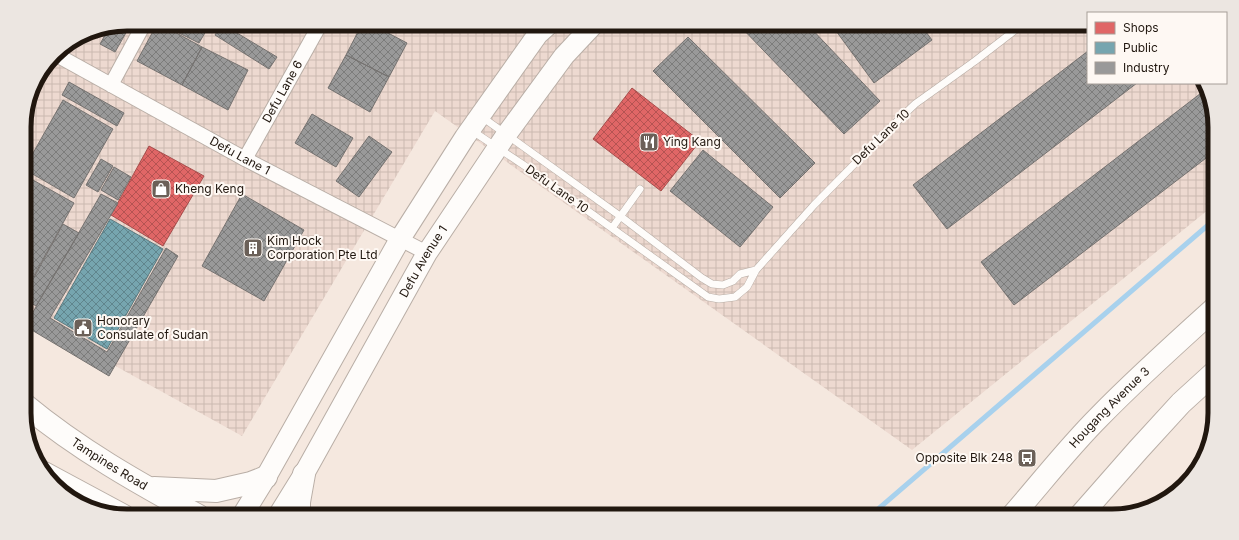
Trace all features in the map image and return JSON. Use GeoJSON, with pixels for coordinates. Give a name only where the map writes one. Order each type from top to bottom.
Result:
{"type":"FeatureCollection","features":[{"type":"Feature","properties":{"kind":"main road"},"geometry":{"type":"LineString","coordinates":[[246,509],[266,477],[400,239],[475,123],[541,31]]}},
{"type":"Feature","properties":{"kind":"main road","name":"Defu Avenue 1"},"geometry":{"type":"LineString","coordinates":[[282,509],[304,474],[427,253],[501,141],[564,56],[587,31]]}},
{"type":"Feature","properties":{"kind":"main road","name":"Hougang Avenue 3"},"geometry":{"type":"LineString","coordinates":[[1018,509],[1098,418],[1146,371],[1208,314]]}},
{"type":"Feature","properties":{"kind":"main road"},"geometry":{"type":"LineString","coordinates":[[1086,509],[1181,403],[1208,378]]}},
{"type":"Feature","properties":{"kind":"main road","name":"Tampines Road"},"geometry":{"type":"LineString","coordinates":[[31,410],[58,432],[146,488],[186,509]]}},
{"type":"Feature","properties":{"kind":"main road"},"geometry":{"type":"LineString","coordinates":[[299,509],[304,474]]}},
{"type":"Feature","properties":{"kind":"main road"},"geometry":{"type":"LineString","coordinates":[[146,488],[216,491],[251,483],[266,477]]}},
{"type":"Feature","properties":{"kind":"main road"},"geometry":{"type":"LineString","coordinates":[[61,483],[109,507]]}},
{"type":"Feature","properties":{"kind":"street"},"geometry":{"type":"LineString","coordinates":[[111,85],[140,31]]}},
{"type":"Feature","properties":{"kind":"street","name":"Defu Lane 6"},"geometry":{"type":"LineString","coordinates":[[244,159],[316,31]]}},
{"type":"Feature","properties":{"kind":"street","name":"Defu Lane 1"},"geometry":{"type":"LineString","coordinates":[[61,58],[244,159],[427,253]]}},
{"type":"Feature","properties":{"kind":"lane","name":"Defu Lane 10"},"geometry":{"type":"LineString","coordinates":[[475,123],[501,141],[528,168],[708,297],[719,299],[735,297],[747,287],[756,270],[814,205],[849,168],[915,104],[975,62],[1014,31]]}},
{"type":"Feature","properties":{"kind":"lane","name":"Defu Lane 10"},"geometry":{"type":"LineString","coordinates":[[475,123],[620,216],[712,284],[722,285],[733,281],[740,274],[756,270]]}},
{"type":"Feature","properties":{"kind":"lane"},"geometry":{"type":"LineString","coordinates":[[612,228],[640,189]]}},
{"type":"Feature","properties":{"kind":"shaded area"},"geometry":{"type":"Polygon","coordinates":[[[127,31],[1087,31],[1087,84],[1198,84],[1201,90],[1205,102],[1208,127],[1208,210],[912,450],[435,111],[242,436],[31,319],[31,120],[34,102],[41,84],[51,68],[68,51],[84,41],[96,36],[127,31]]]}},
{"type":"Feature","properties":{"kind":"building: Shops"},"geometry":{"type":"Polygon","coordinates":[[[632,88],[700,141],[661,191],[593,139],[632,88]]]}},
{"type":"Feature","properties":{"kind":"building: Shops","name":"Kheng Keng"},"geometry":{"type":"Polygon","coordinates":[[[149,146],[204,176],[163,246],[111,215],[149,146]]]}},
{"type":"Feature","properties":{"kind":"building: Public"},"geometry":{"type":"Polygon","coordinates":[[[110,219],[163,249],[107,349],[54,318],[110,219]]]}},
{"type":"Feature","properties":{"kind":"building: Industry"},"geometry":{"type":"Polygon","coordinates":[[[127,31],[115,52],[100,44],[106,33],[127,31]]]}},
{"type":"Feature","properties":{"kind":"building: Industry"},"geometry":{"type":"Polygon","coordinates":[[[153,31],[173,31],[202,47],[182,85],[137,61],[153,31]]]}},
{"type":"Feature","properties":{"kind":"building: Industry"},"geometry":{"type":"Polygon","coordinates":[[[175,31],[206,31],[199,43],[175,31]]]}},
{"type":"Feature","properties":{"kind":"building: Industry"},"geometry":{"type":"Polygon","coordinates":[[[218,31],[234,31],[277,57],[269,69],[215,35],[218,31]]]}},
{"type":"Feature","properties":{"kind":"building: Industry"},"geometry":{"type":"Polygon","coordinates":[[[358,31],[384,31],[407,43],[389,77],[346,55],[358,31]]]}},
{"type":"Feature","properties":{"kind":"building: Industry"},"geometry":{"type":"Polygon","coordinates":[[[745,31],[814,31],[880,101],[844,134],[745,31]]]}},
{"type":"Feature","properties":{"kind":"building: Industry"},"geometry":{"type":"Polygon","coordinates":[[[836,31],[925,31],[932,40],[874,83],[836,31]]]}},
{"type":"Feature","properties":{"kind":"building: Industry"},"geometry":{"type":"Polygon","coordinates":[[[688,37],[815,163],[780,198],[653,71],[688,37]]]}},
{"type":"Feature","properties":{"kind":"building: Industry"},"geometry":{"type":"Polygon","coordinates":[[[202,47],[248,70],[228,110],[182,85],[202,47]]]}},
{"type":"Feature","properties":{"kind":"building: Industry"},"geometry":{"type":"Polygon","coordinates":[[[1087,52],[1087,84],[1136,84],[947,229],[913,185],[1087,52]]]}},
{"type":"Feature","properties":{"kind":"building: Industry"},"geometry":{"type":"Polygon","coordinates":[[[346,55],[389,77],[370,112],[328,88],[346,55]]]}},
{"type":"Feature","properties":{"kind":"building: Industry"},"geometry":{"type":"Polygon","coordinates":[[[69,82],[124,113],[117,126],[62,95],[69,82]]]}},
{"type":"Feature","properties":{"kind":"building: Industry"},"geometry":{"type":"Polygon","coordinates":[[[1202,92],[1207,114],[1208,157],[1014,305],[981,262],[1202,92]]]}},
{"type":"Feature","properties":{"kind":"building: Industry"},"geometry":{"type":"Polygon","coordinates":[[[63,100],[113,129],[74,198],[31,173],[31,157],[63,100]]]}},
{"type":"Feature","properties":{"kind":"building: Industry"},"geometry":{"type":"Polygon","coordinates":[[[312,114],[353,138],[336,167],[295,143],[312,114]]]}},
{"type":"Feature","properties":{"kind":"building: Industry"},"geometry":{"type":"Polygon","coordinates":[[[369,136],[392,152],[359,197],[336,181],[369,136]]]}},
{"type":"Feature","properties":{"kind":"building: Industry"},"geometry":{"type":"Polygon","coordinates":[[[703,150],[773,207],[740,247],[670,191],[703,150]]]}},
{"type":"Feature","properties":{"kind":"building: Industry"},"geometry":{"type":"Polygon","coordinates":[[[101,159],[113,166],[98,192],[86,185],[101,159]]]}},
{"type":"Feature","properties":{"kind":"building: Industry"},"geometry":{"type":"Polygon","coordinates":[[[114,167],[131,177],[118,200],[101,190],[114,167]]]}},
{"type":"Feature","properties":{"kind":"building: Industry"},"geometry":{"type":"Polygon","coordinates":[[[31,179],[74,203],[31,281],[31,179]]]}},
{"type":"Feature","properties":{"kind":"building: Industry"},"geometry":{"type":"Polygon","coordinates":[[[101,194],[118,203],[50,318],[107,352],[166,248],[178,256],[109,376],[31,330],[31,316],[101,194]]]}},
{"type":"Feature","properties":{"kind":"building: Industry","name":"Kim Hock Corporation Pte Ltd"},"geometry":{"type":"Polygon","coordinates":[[[242,194],[304,230],[264,301],[202,266],[242,194]]]}},
{"type":"Feature","properties":{"kind":"building: Industry"},"geometry":{"type":"Polygon","coordinates":[[[63,224],[79,233],[36,306],[31,303],[31,283],[63,224]]]}},
{"type":"Feature","properties":{"kind":"waterway"},"geometry":{"type":"LineString","coordinates":[[878,509],[1208,225]]}},
{"type":"Feature","properties":{"kind":"place","name":"Ying Kang"},"geometry":{"type":"Point","coordinates":[649,142]}},
{"type":"Feature","properties":{"kind":"place","name":"Kheng Keng"},"geometry":{"type":"Point","coordinates":[161,189]}},
{"type":"Feature","properties":{"kind":"place","name":"Kim Hock Corporation Pte Ltd"},"geometry":{"type":"Point","coordinates":[253,248]}},
{"type":"Feature","properties":{"kind":"place","name":"Honorary Consulate of Sudan"},"geometry":{"type":"Point","coordinates":[83,328]}},
{"type":"Feature","properties":{"kind":"place","name":"Opposite Blk 248"},"geometry":{"type":"Point","coordinates":[1027,458]}}]}
